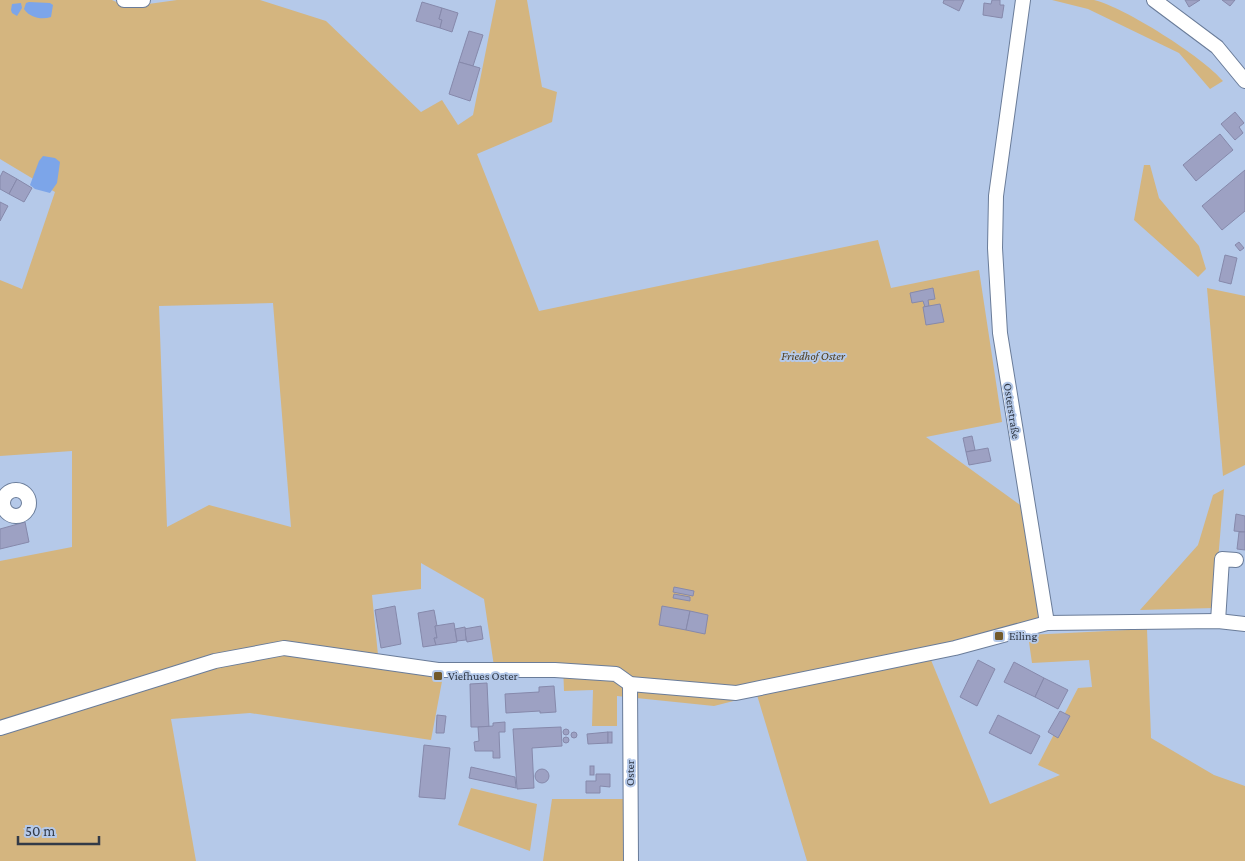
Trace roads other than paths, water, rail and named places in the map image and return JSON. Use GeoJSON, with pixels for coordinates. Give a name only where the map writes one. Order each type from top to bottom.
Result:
{"type":"FeatureCollection","features":[{"type":"Feature","properties":{"kind":"street"},"geometry":{"type":"LineString","coordinates":[[124,0],[143,0]]}},
{"type":"Feature","properties":{"kind":"street","name":"Osterstraße"},"geometry":{"type":"LineString","coordinates":[[1023,0],[996,196],[995,248],[998,311],[1003,351],[1047,623]]}},
{"type":"Feature","properties":{"kind":"street"},"geometry":{"type":"LineString","coordinates":[[1154,0],[1217,47],[1245,81]]}},
{"type":"Feature","properties":{"kind":"street"},"geometry":{"type":"LineString","coordinates":[[1218,621],[1222,560],[1236,560]]}},
{"type":"Feature","properties":{"kind":"street"},"geometry":{"type":"LineString","coordinates":[[0,728],[215,661],[284,648],[438,670],[555,670],[616,674],[630,684],[736,693],[955,648],[1047,623],[1218,621],[1245,624]]}},
{"type":"Feature","properties":{"kind":"street","name":"Oster"},"geometry":{"type":"LineString","coordinates":[[630,684],[631,861]]}},
{"type":"Feature","properties":{"kind":"water"},"geometry":{"type":"Polygon","coordinates":[[[21,3],[22,8],[17,16],[12,13],[12,4],[21,3]]]}},
{"type":"Feature","properties":{"kind":"water"},"geometry":{"type":"Polygon","coordinates":[[[26,3],[50,3],[53,5],[51,17],[40,18],[29,14],[24,9],[26,3]]]}},
{"type":"Feature","properties":{"kind":"water"},"geometry":{"type":"Polygon","coordinates":[[[43,156],[55,158],[60,162],[57,183],[50,193],[35,189],[30,185],[39,161],[43,156]]]}},
{"type":"Feature","properties":{"kind":"place","name":"Eiling"},"geometry":{"type":"Point","coordinates":[999,636]}},
{"type":"Feature","properties":{"kind":"place","name":"Viefhues Oster"},"geometry":{"type":"Point","coordinates":[438,676]}},
{"type":"Feature","properties":{"kind":"park label","name":"Friedhof Oster"},"geometry":{"type":"Point","coordinates":[813,356]}}]}
